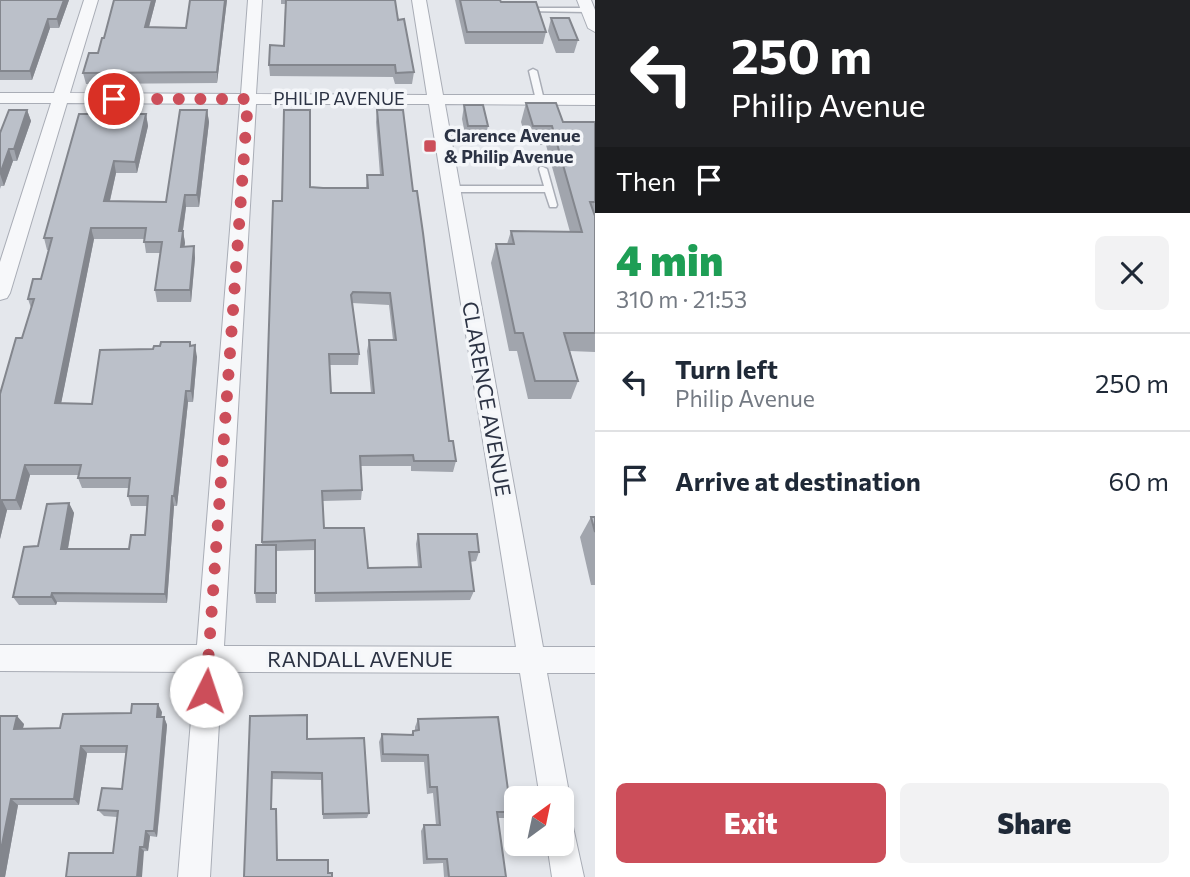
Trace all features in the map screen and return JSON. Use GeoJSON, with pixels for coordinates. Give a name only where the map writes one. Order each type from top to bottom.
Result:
{"type":"FeatureCollection","features":[{"type":"Feature","properties":{"kind":"street"},"geometry":{"type":"LineString","coordinates":[[0,293],[91,0]]}},
{"type":"Feature","properties":{"kind":"street"},"geometry":{"type":"LineString","coordinates":[[194,877],[255,0]]}},
{"type":"Feature","properties":{"kind":"street","name":"CLARENCE AVENUE"},"geometry":{"type":"LineString","coordinates":[[419,0],[553,786]]}},
{"type":"Feature","properties":{"kind":"street"},"geometry":{"type":"LineString","coordinates":[[586,5],[595,28]]}},
{"type":"Feature","properties":{"kind":"street","name":"PHILIP AVENUE"},"geometry":{"type":"LineString","coordinates":[[0,98],[595,100]]}},
{"type":"Feature","properties":{"kind":"street","name":"RANDALL AVENUE"},"geometry":{"type":"LineString","coordinates":[[0,658],[595,660]]}},
{"type":"Feature","properties":{"kind":"street"},"geometry":{"type":"LineString","coordinates":[[565,856],[568,877]]}},
{"type":"Feature","properties":{"kind":"lane"},"geometry":{"type":"LineString","coordinates":[[526,10],[586,5]]}},
{"type":"Feature","properties":{"kind":"lane"},"geometry":{"type":"LineString","coordinates":[[533,71],[540,100]]}},
{"type":"Feature","properties":{"kind":"lane"},"geometry":{"type":"LineString","coordinates":[[543,169],[554,205]]}},
{"type":"Feature","properties":{"kind":"lane"},"geometry":{"type":"LineString","coordinates":[[451,189],[549,189]]}},
{"type":"Feature","properties":{"kind":"building"},"geometry":{"type":"Polygon","coordinates":[[[0,0],[64,0],[57,19],[48,19],[30,71],[0,71],[0,0]]]}},
{"type":"Feature","properties":{"kind":"building"},"geometry":{"type":"Polygon","coordinates":[[[114,0],[152,0],[145,27],[186,28],[190,0],[225,0],[217,72],[83,73],[89,53],[98,53],[114,0]]]}},
{"type":"Feature","properties":{"kind":"building"},"geometry":{"type":"Polygon","coordinates":[[[286,0],[395,0],[398,20],[404,19],[414,72],[396,73],[395,65],[269,65],[270,45],[284,46],[286,0]]]}},
{"type":"Feature","properties":{"kind":"building"},"geometry":{"type":"Polygon","coordinates":[[[460,0],[536,2],[546,32],[467,32],[460,0]]]}},
{"type":"Feature","properties":{"kind":"building"},"geometry":{"type":"Polygon","coordinates":[[[551,18],[569,18],[578,40],[559,40],[551,18]]]}},
{"type":"Feature","properties":{"kind":"building"},"geometry":{"type":"Polygon","coordinates":[[[526,103],[556,103],[563,122],[595,122],[595,202],[590,202],[595,216],[595,333],[564,333],[578,381],[535,381],[523,333],[515,333],[496,244],[514,244],[511,231],[582,232],[552,126],[533,126],[526,103]]]}},
{"type":"Feature","properties":{"kind":"building"},"geometry":{"type":"Polygon","coordinates":[[[464,105],[483,105],[488,126],[468,126],[464,105]]]}},
{"type":"Feature","properties":{"kind":"building"},"geometry":{"type":"Polygon","coordinates":[[[9,110],[27,110],[14,149],[9,149],[0,174],[0,133],[9,110]]]}},
{"type":"Feature","properties":{"kind":"building"},"geometry":{"type":"Polygon","coordinates":[[[180,110],[207,110],[197,195],[185,195],[179,231],[183,231],[181,247],[194,246],[190,290],[155,290],[162,242],[144,242],[146,228],[91,228],[55,403],[92,404],[100,350],[153,349],[154,346],[160,346],[161,342],[190,342],[190,346],[195,345],[191,391],[186,391],[172,496],[165,594],[52,593],[51,597],[13,597],[24,547],[38,546],[47,504],[69,503],[61,549],[129,549],[131,535],[145,535],[148,496],[128,496],[130,478],[78,478],[81,465],[25,465],[16,500],[2,500],[0,507],[0,394],[16,338],[22,338],[34,299],[28,299],[33,279],[41,279],[52,238],[44,238],[79,114],[146,114],[135,162],[114,161],[104,201],[166,202],[180,110]]]}},
{"type":"Feature","properties":{"kind":"building"},"geometry":{"type":"Polygon","coordinates":[[[284,110],[310,110],[310,187],[368,188],[367,175],[383,175],[377,110],[403,110],[413,191],[417,191],[423,233],[449,441],[453,441],[456,461],[414,461],[413,455],[360,456],[362,490],[322,491],[324,528],[364,528],[368,568],[421,567],[418,534],[477,534],[479,552],[469,552],[474,591],[315,593],[315,540],[262,542],[273,201],[282,201],[284,110]],[[353,292],[351,295],[359,354],[329,354],[331,393],[374,393],[369,340],[396,340],[390,293],[353,292]]]}},
{"type":"Feature","properties":{"kind":"building"},"geometry":{"type":"Polygon","coordinates":[[[256,545],[276,545],[276,593],[255,593],[256,545]]]}},
{"type":"Feature","properties":{"kind":"building"},"geometry":{"type":"Polygon","coordinates":[[[132,704],[158,704],[157,717],[164,717],[154,831],[146,831],[144,847],[140,847],[137,877],[66,877],[69,853],[113,853],[118,811],[98,810],[102,788],[122,789],[127,746],[81,746],[74,799],[11,799],[0,855],[0,716],[17,716],[14,729],[60,728],[63,714],[131,713],[132,704]]]}},
{"type":"Feature","properties":{"kind":"building"},"geometry":{"type":"Polygon","coordinates":[[[307,715],[307,739],[364,738],[369,813],[323,814],[322,773],[272,772],[271,809],[276,809],[277,860],[328,860],[328,873],[332,873],[332,877],[244,877],[250,716],[307,715]]]}},
{"type":"Feature","properties":{"kind":"building"},"geometry":{"type":"Polygon","coordinates":[[[498,717],[507,786],[504,786],[504,812],[497,812],[506,877],[449,877],[447,859],[427,859],[424,825],[440,825],[437,787],[430,787],[428,755],[383,754],[382,734],[413,735],[413,731],[419,730],[418,719],[498,717]]]}},
{"type":"Feature","properties":{"kind":"place","name":"Clarence Avenue & Philip Avenue"},"geometry":{"type":"Point","coordinates":[430,146]}},
{"type":"Feature","properties":{"kind":"route"},"geometry":{"type":"LineString","coordinates":[[114,99],[248,99],[206,691]]}}]}
